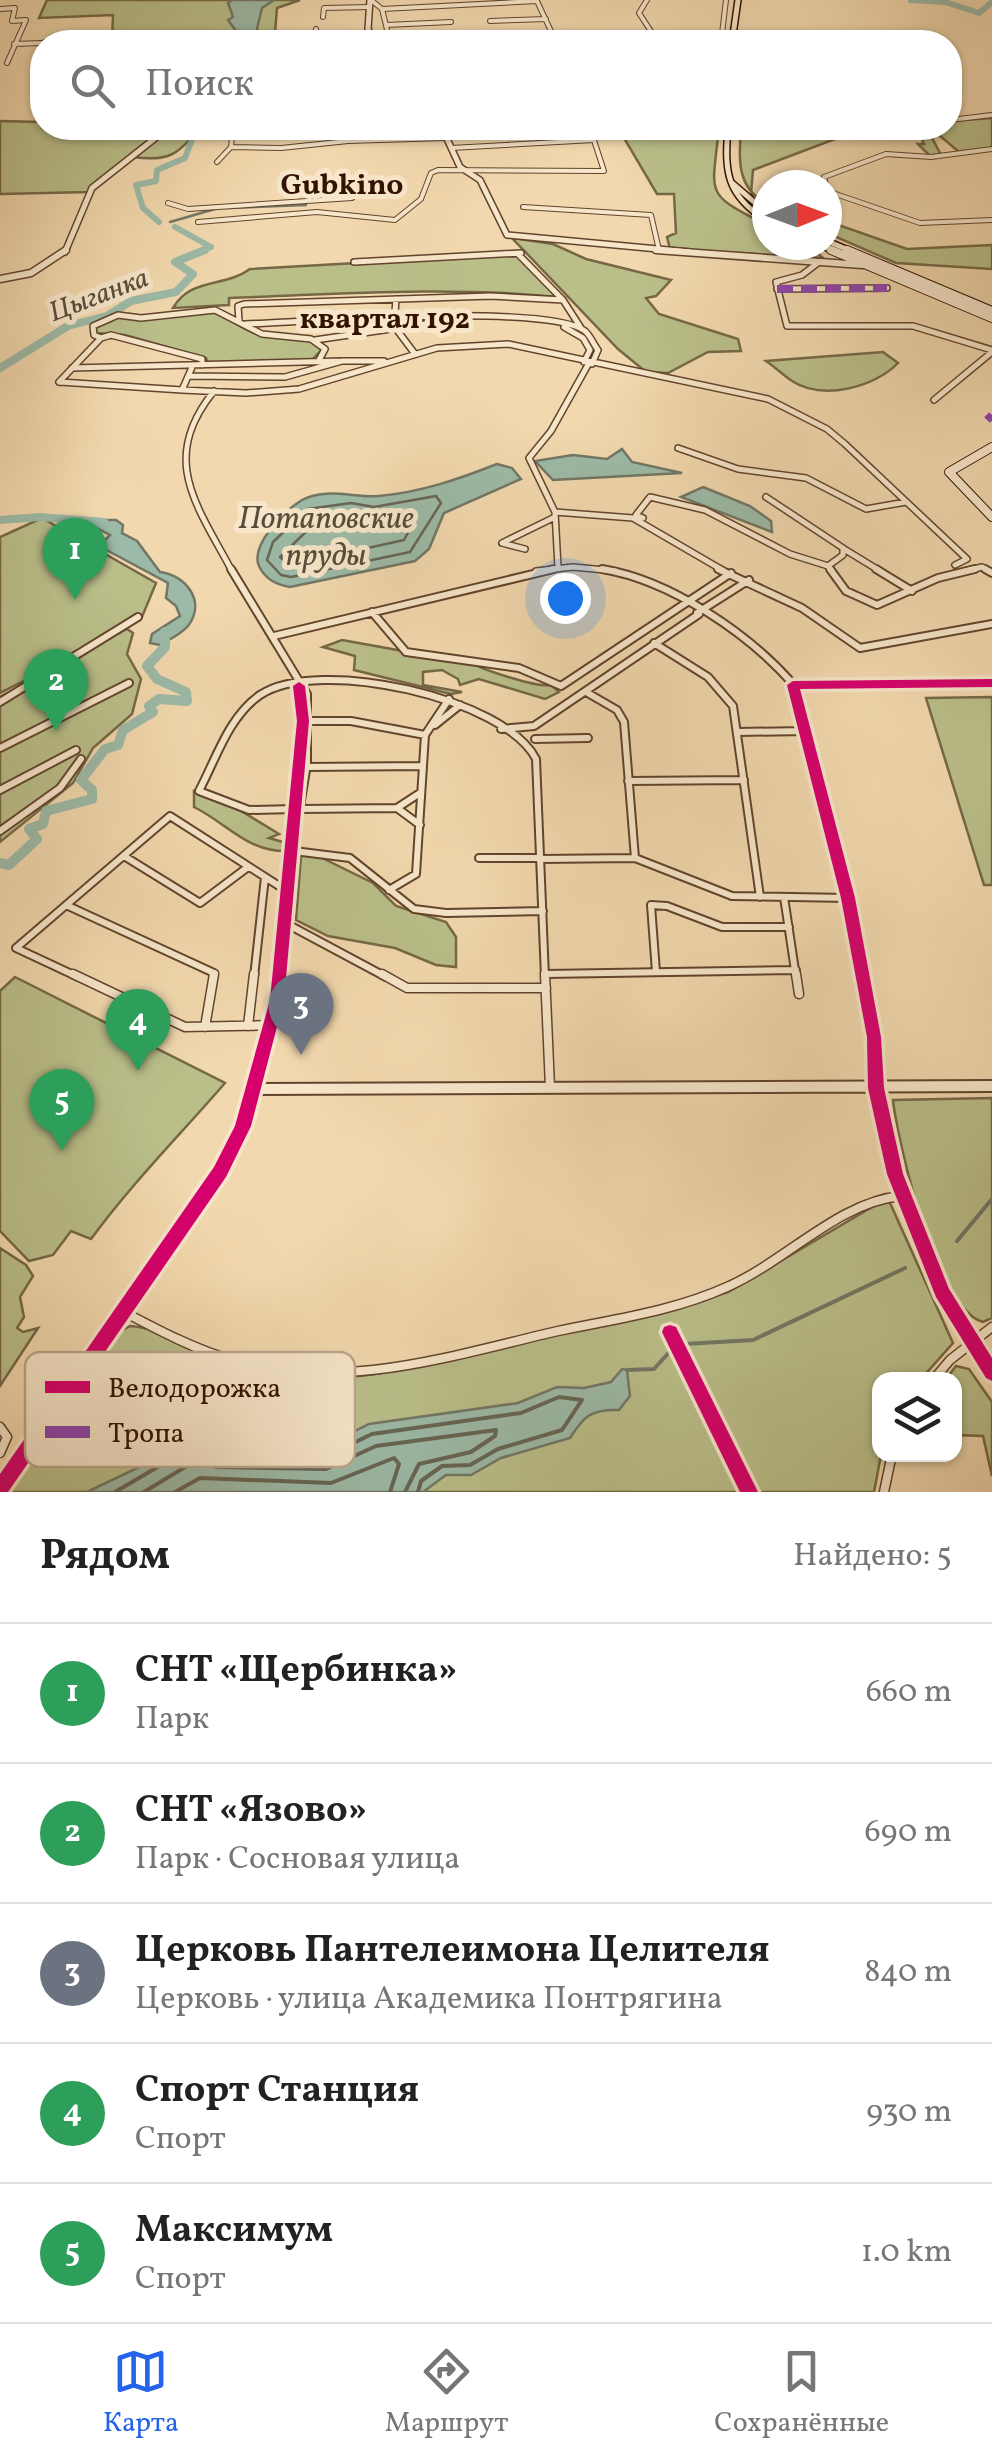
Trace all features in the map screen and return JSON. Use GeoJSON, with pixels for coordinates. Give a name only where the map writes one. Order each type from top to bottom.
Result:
{"type":"FeatureCollection","features":[{"type":"Feature","properties":{"kind":"main road"},"geometry":{"type":"LineString","coordinates":[[734,30],[738,0]]}},
{"type":"Feature","properties":{"kind":"main road"},"geometry":{"type":"LineString","coordinates":[[727,140],[730,191],[752,206]]}},
{"type":"Feature","properties":{"kind":"main road"},"geometry":{"type":"LineString","coordinates":[[842,248],[992,315]]}},
{"type":"Feature","properties":{"kind":"main road"},"geometry":{"type":"LineString","coordinates":[[844,260],[992,315]]}},
{"type":"Feature","properties":{"kind":"main road"},"geometry":{"type":"LineString","coordinates":[[992,446],[955,466],[949,474],[992,517]]}},
{"type":"Feature","properties":{"kind":"street"},"geometry":{"type":"LineString","coordinates":[[452,0],[480,0]]}},
{"type":"Feature","properties":{"kind":"street"},"geometry":{"type":"LineString","coordinates":[[647,0],[640,13],[651,30]]}},
{"type":"Feature","properties":{"kind":"street"},"geometry":{"type":"LineString","coordinates":[[722,30],[726,0]]}},
{"type":"Feature","properties":{"kind":"street"},"geometry":{"type":"LineString","coordinates":[[323,17],[324,8],[370,2],[382,9],[537,1],[551,30]]}},
{"type":"Feature","properties":{"kind":"street"},"geometry":{"type":"LineString","coordinates":[[368,30],[370,2]]}},
{"type":"Feature","properties":{"kind":"street"},"geometry":{"type":"LineString","coordinates":[[0,9],[15,8],[12,20],[26,20],[7,63]]}},
{"type":"Feature","properties":{"kind":"street"},"geometry":{"type":"LineString","coordinates":[[382,9],[387,30]]}},
{"type":"Feature","properties":{"kind":"street"},"geometry":{"type":"LineString","coordinates":[[490,21],[546,19]]}},
{"type":"Feature","properties":{"kind":"street"},"geometry":{"type":"LineString","coordinates":[[386,25],[452,22]]}},
{"type":"Feature","properties":{"kind":"street"},"geometry":{"type":"LineString","coordinates":[[14,44],[30,43]]}},
{"type":"Feature","properties":{"kind":"street"},"geometry":{"type":"LineString","coordinates":[[962,119],[992,116]]}},
{"type":"Feature","properties":{"kind":"street"},"geometry":{"type":"LineString","coordinates":[[0,280],[30,273],[64,254],[92,188],[153,140]]}},
{"type":"Feature","properties":{"kind":"street"},"geometry":{"type":"LineString","coordinates":[[217,162],[232,140]]}},
{"type":"Feature","properties":{"kind":"street"},"geometry":{"type":"LineString","coordinates":[[311,140],[348,140]]}},
{"type":"Feature","properties":{"kind":"street"},"geometry":{"type":"LineString","coordinates":[[231,146],[281,148],[348,140]]}},
{"type":"Feature","properties":{"kind":"street"},"geometry":{"type":"LineString","coordinates":[[354,262],[521,253],[478,176],[460,167],[447,140]]}},
{"type":"Feature","properties":{"kind":"street"},"geometry":{"type":"LineString","coordinates":[[451,148],[595,140],[604,171],[451,170]]}},
{"type":"Feature","properties":{"kind":"street"},"geometry":{"type":"LineString","coordinates":[[842,170],[879,155],[931,157],[992,152]]}},
{"type":"Feature","properties":{"kind":"street"},"geometry":{"type":"LineString","coordinates":[[198,222],[307,212],[395,220],[421,198],[431,173],[460,167]]}},
{"type":"Feature","properties":{"kind":"street"},"geometry":{"type":"LineString","coordinates":[[842,194],[920,223],[992,220]]}},
{"type":"Feature","properties":{"kind":"street"},"geometry":{"type":"LineString","coordinates":[[168,202],[188,208],[352,198]]}},
{"type":"Feature","properties":{"kind":"street"},"geometry":{"type":"LineString","coordinates":[[303,202],[307,212]]}},
{"type":"Feature","properties":{"kind":"street"},"geometry":{"type":"LineString","coordinates":[[523,207],[651,215],[660,250]]}},
{"type":"Feature","properties":{"kind":"street"},"geometry":{"type":"LineString","coordinates":[[507,234],[660,250],[844,260]]}},
{"type":"Feature","properties":{"kind":"street"},"geometry":{"type":"LineString","coordinates":[[517,253],[563,300],[598,350],[566,397],[558,419],[529,458],[555,515],[558,567]]}},
{"type":"Feature","properties":{"kind":"street"},"geometry":{"type":"LineString","coordinates":[[819,261],[800,276],[777,280],[787,326],[913,326],[992,351]]}},
{"type":"Feature","properties":{"kind":"street"},"geometry":{"type":"LineString","coordinates":[[777,289],[886,288]]}},
{"type":"Feature","properties":{"kind":"street"},"geometry":{"type":"LineString","coordinates":[[242,322],[238,306],[244,304],[491,296],[563,300]]}},
{"type":"Feature","properties":{"kind":"street"},"geometry":{"type":"LineString","coordinates":[[396,299],[392,320],[415,354]]}},
{"type":"Feature","properties":{"kind":"street"},"geometry":{"type":"LineString","coordinates":[[202,365],[202,358],[126,336],[101,338],[94,335],[93,326],[118,315],[141,318],[215,310],[262,334],[315,340],[487,319],[556,325],[584,338],[590,350],[589,363]]}},
{"type":"Feature","properties":{"kind":"street"},"geometry":{"type":"LineString","coordinates":[[242,322],[504,315],[582,329]]}},
{"type":"Feature","properties":{"kind":"street"},"geometry":{"type":"LineString","coordinates":[[101,338],[59,382],[214,392],[298,389],[370,364],[415,354],[453,346],[508,344],[768,398],[827,429],[966,559],[955,565]]}},
{"type":"Feature","properties":{"kind":"street"},"geometry":{"type":"LineString","coordinates":[[315,340],[325,349],[318,362]]}},
{"type":"Feature","properties":{"kind":"street"},"geometry":{"type":"LineString","coordinates":[[934,400],[992,351]]}},
{"type":"Feature","properties":{"kind":"street"},"geometry":{"type":"LineString","coordinates":[[189,376],[285,377],[342,362]]}},
{"type":"Feature","properties":{"kind":"street"},"geometry":{"type":"LineString","coordinates":[[72,368],[370,364]]}},
{"type":"Feature","properties":{"kind":"street"},"geometry":{"type":"LineString","coordinates":[[182,390],[194,365]]}},
{"type":"Feature","properties":{"kind":"street"},"geometry":{"type":"LineString","coordinates":[[95,1352],[220,1172],[256,1089],[273,1025],[287,924],[308,695],[298,684],[187,475],[183,451],[187,433],[214,392]]}},
{"type":"Feature","properties":{"kind":"street"},"geometry":{"type":"LineString","coordinates":[[678,448],[738,469],[806,478],[866,509],[906,502]]}},
{"type":"Feature","properties":{"kind":"street"},"geometry":{"type":"LineString","coordinates":[[648,520],[636,515],[650,497],[675,498],[746,527],[794,556],[828,566],[846,591],[877,605],[952,574],[982,567],[992,573]]}},
{"type":"Feature","properties":{"kind":"street"},"geometry":{"type":"LineString","coordinates":[[766,497],[915,590]]}},
{"type":"Feature","properties":{"kind":"street"},"geometry":{"type":"LineString","coordinates":[[524,549],[502,544],[555,515],[634,518],[698,559],[749,580],[860,648],[949,628],[992,624]]}},
{"type":"Feature","properties":{"kind":"street"},"geometry":{"type":"LineString","coordinates":[[828,566],[843,555],[843,548]]}},
{"type":"Feature","properties":{"kind":"street"},"geometry":{"type":"LineString","coordinates":[[274,636],[558,567],[629,575],[765,654],[794,685],[806,731],[848,898],[874,1037],[876,1088],[902,1196],[944,1294],[992,1373]]}},
{"type":"Feature","properties":{"kind":"street"},"geometry":{"type":"LineString","coordinates":[[372,612],[406,652],[520,668],[561,686],[732,573]]}},
{"type":"Feature","properties":{"kind":"street"},"geometry":{"type":"LineString","coordinates":[[500,729],[534,726],[749,580]]}},
{"type":"Feature","properties":{"kind":"street"},"geometry":{"type":"LineString","coordinates":[[0,702],[74,661],[138,617]]}},
{"type":"Feature","properties":{"kind":"street"},"geometry":{"type":"LineString","coordinates":[[654,644],[708,677],[726,694],[738,732],[760,897]]}},
{"type":"Feature","properties":{"kind":"street"},"geometry":{"type":"LineString","coordinates":[[421,792],[397,808],[249,810],[199,792],[246,707],[262,694],[345,676],[449,699],[531,750],[536,760]]}},
{"type":"Feature","properties":{"kind":"street"},"geometry":{"type":"LineString","coordinates":[[0,748],[129,683]]}},
{"type":"Feature","properties":{"kind":"street"},"geometry":{"type":"LineString","coordinates":[[794,685],[992,683]]}},
{"type":"Feature","properties":{"kind":"street"},"geometry":{"type":"LineString","coordinates":[[298,684],[303,721],[298,809]]}},
{"type":"Feature","properties":{"kind":"street"},"geometry":{"type":"LineString","coordinates":[[586,692],[622,717],[635,858]]}},
{"type":"Feature","properties":{"kind":"street"},"geometry":{"type":"LineString","coordinates":[[389,890],[416,874],[422,766],[428,732],[449,699]]}},
{"type":"Feature","properties":{"kind":"street"},"geometry":{"type":"LineString","coordinates":[[308,720],[350,721],[428,732],[460,706]]}},
{"type":"Feature","properties":{"kind":"street"},"geometry":{"type":"LineString","coordinates":[[534,726],[550,1089]]}},
{"type":"Feature","properties":{"kind":"street"},"geometry":{"type":"LineString","coordinates":[[738,732],[806,731]]}},
{"type":"Feature","properties":{"kind":"street"},"geometry":{"type":"LineString","coordinates":[[534,738],[588,738]]}},
{"type":"Feature","properties":{"kind":"street"},"geometry":{"type":"LineString","coordinates":[[0,790],[76,750]]}},
{"type":"Feature","properties":{"kind":"street"},"geometry":{"type":"LineString","coordinates":[[0,832],[60,788],[81,759]]}},
{"type":"Feature","properties":{"kind":"street"},"geometry":{"type":"LineString","coordinates":[[304,766],[422,766]]}},
{"type":"Feature","properties":{"kind":"street"},"geometry":{"type":"LineString","coordinates":[[628,781],[744,780]]}},
{"type":"Feature","properties":{"kind":"street"},"geometry":{"type":"LineString","coordinates":[[397,808],[420,825]]}},
{"type":"Feature","properties":{"kind":"street"},"geometry":{"type":"LineString","coordinates":[[273,1025],[178,1024],[16,948],[170,816],[290,893]]}},
{"type":"Feature","properties":{"kind":"street"},"geometry":{"type":"LineString","coordinates":[[294,851],[350,858],[414,909],[543,911]]}},
{"type":"Feature","properties":{"kind":"street"},"geometry":{"type":"LineString","coordinates":[[124,856],[200,903],[248,866]]}},
{"type":"Feature","properties":{"kind":"street"},"geometry":{"type":"LineString","coordinates":[[479,858],[635,858],[716,891],[760,897],[848,898]]}},
{"type":"Feature","properties":{"kind":"street"},"geometry":{"type":"LineString","coordinates":[[248,1026],[264,877]]}},
{"type":"Feature","properties":{"kind":"street"},"geometry":{"type":"LineString","coordinates":[[784,898],[800,994]]}},
{"type":"Feature","properties":{"kind":"street"},"geometry":{"type":"LineString","coordinates":[[66,905],[214,973],[205,1027]]}},
{"type":"Feature","properties":{"kind":"street"},"geometry":{"type":"LineString","coordinates":[[656,972],[651,905],[667,906],[722,927],[789,927]]}},
{"type":"Feature","properties":{"kind":"street"},"geometry":{"type":"LineString","coordinates":[[287,924],[407,988],[546,988]]}},
{"type":"Feature","properties":{"kind":"street"},"geometry":{"type":"LineString","coordinates":[[546,974],[796,970]]}},
{"type":"Feature","properties":{"kind":"street"},"geometry":{"type":"LineString","coordinates":[[256,1089],[992,1086]]}},
{"type":"Feature","properties":{"kind":"street"},"geometry":{"type":"LineString","coordinates":[[355,1373],[641,1313],[725,1289],[861,1207],[879,1198],[902,1196]]}},
{"type":"Feature","properties":{"kind":"street"},"geometry":{"type":"LineString","coordinates":[[124,1312],[208,1352]]}},
{"type":"Feature","properties":{"kind":"street"},"geometry":{"type":"LineString","coordinates":[[941,1372],[992,1327]]}},
{"type":"Feature","properties":{"kind":"street"},"geometry":{"type":"LineString","coordinates":[[0,1427],[7,1441],[0,1453]]}},
{"type":"Feature","properties":{"kind":"street"},"geometry":{"type":"LineString","coordinates":[[2,1483],[25,1451]]}},
{"type":"Feature","properties":{"kind":"street"},"geometry":{"type":"LineString","coordinates":[[884,1492],[890,1462]]}},
{"type":"Feature","properties":{"kind":"green space"},"geometry":{"type":"Polygon","coordinates":[[[47,0],[300,0],[277,8],[275,30],[112,30],[113,15],[39,18],[47,0]]]}},
{"type":"Feature","properties":{"kind":"green space"},"geometry":{"type":"Polygon","coordinates":[[[992,118],[992,148],[959,152],[945,140],[962,140],[962,120],[992,118]]]}},
{"type":"Feature","properties":{"kind":"green space"},"geometry":{"type":"Polygon","coordinates":[[[0,121],[30,122],[30,140],[189,140],[164,157],[133,157],[90,192],[0,194],[0,121]]]}},
{"type":"Feature","properties":{"kind":"green space"},"geometry":{"type":"Polygon","coordinates":[[[625,140],[718,140],[716,190],[732,206],[752,217],[752,254],[670,249],[667,237],[676,233],[674,194],[657,194],[625,140]]]}},
{"type":"Feature","properties":{"kind":"green space"},"geometry":{"type":"Polygon","coordinates":[[[740,140],[832,140],[752,170],[751,191],[745,181],[740,140]]]}},
{"type":"Feature","properties":{"kind":"green space"},"geometry":{"type":"Polygon","coordinates":[[[933,140],[941,155],[930,156],[918,144],[933,140]]]}},
{"type":"Feature","properties":{"kind":"green space"},"geometry":{"type":"Polygon","coordinates":[[[842,226],[907,249],[992,245],[992,269],[896,263],[842,240],[842,226]]]}},
{"type":"Feature","properties":{"kind":"green space"},"geometry":{"type":"Polygon","coordinates":[[[512,238],[553,244],[586,259],[671,280],[656,296],[646,298],[659,314],[738,339],[741,351],[708,352],[668,373],[646,372],[618,349],[512,238]]]}},
{"type":"Feature","properties":{"kind":"green space"},"geometry":{"type":"Polygon","coordinates":[[[517,254],[558,297],[435,291],[352,293],[229,298],[229,305],[173,308],[180,298],[198,287],[250,269],[517,254]]]}},
{"type":"Feature","properties":{"kind":"green space"},"geometry":{"type":"Polygon","coordinates":[[[209,311],[260,335],[301,339],[323,348],[313,359],[208,364],[206,358],[125,335],[95,333],[97,325],[114,318],[209,311]]]}},
{"type":"Feature","properties":{"kind":"green space"},"geometry":{"type":"Polygon","coordinates":[[[883,352],[898,363],[876,379],[848,389],[805,387],[766,361],[883,352]]]}},
{"type":"Feature","properties":{"kind":"green space"},"geometry":{"type":"Polygon","coordinates":[[[42,518],[156,583],[142,617],[94,645],[127,629],[133,633],[127,654],[141,679],[132,714],[93,748],[73,783],[0,842],[0,697],[65,665],[69,658],[0,693],[0,537],[42,518]]]}},
{"type":"Feature","properties":{"kind":"green space"},"geometry":{"type":"Polygon","coordinates":[[[342,640],[475,664],[522,681],[551,685],[559,692],[545,699],[479,679],[460,685],[458,679],[442,670],[423,672],[423,685],[462,692],[451,694],[354,670],[355,656],[323,647],[342,640]]]}},
{"type":"Feature","properties":{"kind":"green space"},"geometry":{"type":"Polygon","coordinates":[[[992,697],[992,885],[984,885],[926,698],[992,697]]]}},
{"type":"Feature","properties":{"kind":"green space"},"geometry":{"type":"Polygon","coordinates":[[[194,791],[228,803],[279,834],[269,838],[290,844],[286,851],[248,842],[194,807],[194,791]]]}},
{"type":"Feature","properties":{"kind":"green space"},"geometry":{"type":"Polygon","coordinates":[[[310,852],[373,883],[396,906],[446,922],[456,937],[456,967],[436,965],[395,948],[328,936],[296,920],[301,856],[310,852]]]}},
{"type":"Feature","properties":{"kind":"green space"},"geometry":{"type":"Polygon","coordinates":[[[15,977],[225,1083],[91,1239],[71,1231],[53,1255],[29,1261],[0,1231],[0,991],[15,977]]]}},
{"type":"Feature","properties":{"kind":"green space"},"geometry":{"type":"Polygon","coordinates":[[[992,1098],[992,1318],[983,1322],[966,1311],[936,1258],[912,1186],[893,1100],[992,1098]]]}},
{"type":"Feature","properties":{"kind":"green space"},"geometry":{"type":"Polygon","coordinates":[[[884,1200],[890,1203],[953,1343],[927,1372],[872,1372],[872,1462],[880,1462],[874,1492],[8,1492],[25,1467],[355,1467],[355,1376],[662,1312],[728,1292],[884,1200]]]}},
{"type":"Feature","properties":{"kind":"green space"},"geometry":{"type":"Polygon","coordinates":[[[0,1248],[26,1265],[33,1276],[20,1297],[24,1317],[17,1328],[23,1332],[38,1328],[0,1386],[0,1248]]]}},
{"type":"Feature","properties":{"kind":"green space"},"geometry":{"type":"Polygon","coordinates":[[[130,1326],[198,1352],[105,1352],[118,1333],[130,1326]]]}},
{"type":"Feature","properties":{"kind":"green space"},"geometry":{"type":"Polygon","coordinates":[[[956,1366],[969,1369],[992,1402],[992,1476],[983,1436],[962,1435],[962,1372],[951,1372],[956,1366]]]}},
{"type":"Feature","properties":{"kind":"water"},"geometry":{"type":"Polygon","coordinates":[[[274,0],[262,8],[258,30],[235,30],[228,20],[233,17],[228,3],[274,0]]]}},
{"type":"Feature","properties":{"kind":"water"},"geometry":{"type":"Polygon","coordinates":[[[622,449],[632,462],[682,473],[553,480],[535,461],[573,455],[607,459],[622,449]]]}},
{"type":"Feature","properties":{"kind":"water","name":"Потаповские пруды"},"geometry":{"type":"Polygon","coordinates":[[[497,464],[512,468],[521,479],[444,513],[429,549],[415,561],[290,587],[272,581],[259,566],[259,548],[278,520],[311,496],[379,496],[410,491],[497,464]]]}},
{"type":"Feature","properties":{"kind":"water"},"geometry":{"type":"Polygon","coordinates":[[[703,487],[750,506],[771,521],[772,532],[681,497],[703,487]]]}},
{"type":"Feature","properties":{"kind":"water"},"geometry":{"type":"Polygon","coordinates":[[[93,520],[116,520],[123,525],[122,533],[137,541],[160,572],[185,584],[195,607],[182,632],[160,645],[150,643],[152,634],[180,616],[166,598],[168,583],[99,546],[110,535],[89,524],[93,520]]]}},
{"type":"Feature","properties":{"kind":"water"},"geometry":{"type":"Polygon","coordinates":[[[622,1369],[627,1370],[630,1396],[619,1410],[589,1415],[570,1438],[501,1458],[471,1475],[446,1475],[423,1492],[87,1492],[139,1467],[355,1467],[355,1431],[369,1424],[518,1403],[557,1387],[584,1388],[611,1382],[622,1369]]]}},
{"type":"Feature","properties":{"kind":"waterway"},"geometry":{"type":"LineString","coordinates":[[911,0],[945,2],[979,13],[992,2]]}},
{"type":"Feature","properties":{"kind":"waterway","name":"Цыганка"},"geometry":{"type":"LineString","coordinates":[[159,222],[143,208],[136,185],[156,181],[157,170],[185,158],[192,140]]}},
{"type":"Feature","properties":{"kind":"waterway"},"geometry":{"type":"LineString","coordinates":[[228,208],[306,205]]}},
{"type":"Feature","properties":{"kind":"waterway"},"geometry":{"type":"LineString","coordinates":[[170,222],[215,209]]}},
{"type":"Feature","properties":{"kind":"waterway","name":"Цыганка"},"geometry":{"type":"LineString","coordinates":[[175,227],[211,247],[199,252]]}},
{"type":"Feature","properties":{"kind":"waterway","name":"Цыганка"},"geometry":{"type":"LineString","coordinates":[[0,368],[68,326],[107,316],[131,301],[176,292],[193,274],[175,262],[205,250]]}},
{"type":"Feature","properties":{"kind":"waterway","name":"Цыганка"},"geometry":{"type":"LineString","coordinates":[[0,520],[40,517],[104,522]]}},
{"type":"Feature","properties":{"kind":"waterway","name":"Цыганка"},"geometry":{"type":"LineString","coordinates":[[0,863],[9,865],[37,839],[29,829],[43,824],[46,811],[92,799],[92,790],[81,780],[105,749],[118,745],[123,730],[153,712],[149,706],[159,699],[187,701],[186,692],[157,679],[147,666],[165,647],[165,632]]}},
{"type":"Feature","properties":{"kind":"waterway"},"geometry":{"type":"LineString","coordinates":[[957,1241],[992,1199]]}},
{"type":"Feature","properties":{"kind":"waterway"},"geometry":{"type":"LineString","coordinates":[[685,1344],[753,1340],[905,1268]]}},
{"type":"Feature","properties":{"kind":"waterway"},"geometry":{"type":"LineString","coordinates":[[627,1370],[654,1369],[673,1348]]}},
{"type":"Feature","properties":{"kind":"marked path"},"geometry":{"type":"LineString","coordinates":[[777,289],[887,288]]}},
{"type":"Feature","properties":{"kind":"marked path"},"geometry":{"type":"LineString","coordinates":[[987,420],[992,415]]}},
{"type":"Feature","properties":{"kind":"cycle path"},"geometry":{"type":"LineString","coordinates":[[992,683],[793,685],[848,898],[874,1037],[876,1088],[895,1174],[942,1292],[992,1373]]}},
{"type":"Feature","properties":{"kind":"cycle path"},"geometry":{"type":"LineString","coordinates":[[95,1352],[220,1172],[243,1126],[277,1000],[303,721],[299,686]]}},
{"type":"Feature","properties":{"kind":"cycle path"},"geometry":{"type":"LineString","coordinates":[[670,1332],[749,1492]]}},
{"type":"Feature","properties":{"kind":"cycle path"},"geometry":{"type":"LineString","coordinates":[[0,1489],[25,1453]]}},
{"type":"Feature","properties":{"kind":"place","name":"СНТ «Щербинка»"},"geometry":{"type":"Point","coordinates":[75,600]}},
{"type":"Feature","properties":{"kind":"place","name":"СНТ «Язово»"},"geometry":{"type":"Point","coordinates":[56,731]}},
{"type":"Feature","properties":{"kind":"place","name":"Церковь Пантелеимона Целителя"},"geometry":{"type":"Point","coordinates":[301,1055]}},
{"type":"Feature","properties":{"kind":"place","name":"Спорт Станция"},"geometry":{"type":"Point","coordinates":[138,1071]}},
{"type":"Feature","properties":{"kind":"place","name":"Максимум"},"geometry":{"type":"Point","coordinates":[62,1151]}},
{"type":"Feature","properties":{"kind":"district","name":"Gubkino"},"geometry":{"type":"Point","coordinates":[342,186]}},
{"type":"Feature","properties":{"kind":"district","name":"квартал 192"},"geometry":{"type":"Point","coordinates":[385,320]}}]}
